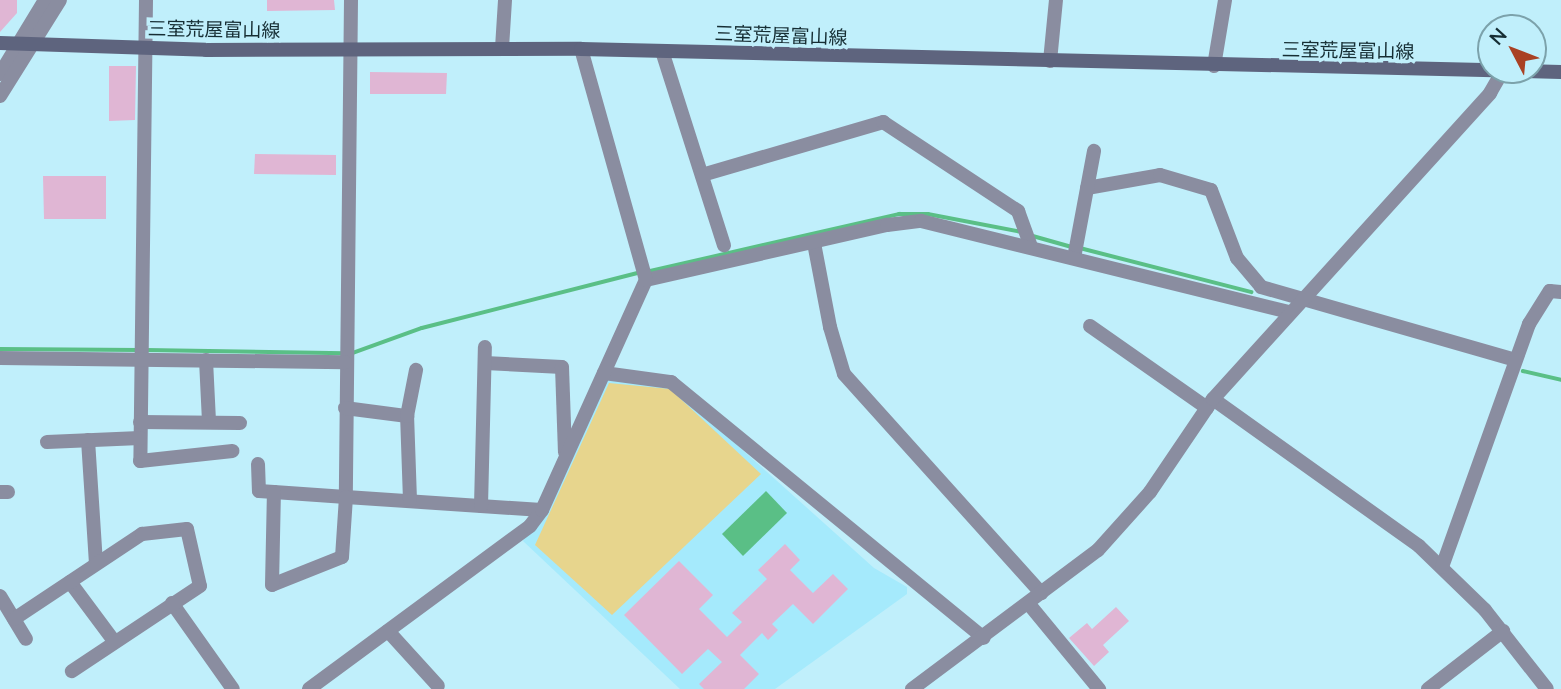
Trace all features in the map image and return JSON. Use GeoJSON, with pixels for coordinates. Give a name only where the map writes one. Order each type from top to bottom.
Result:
{"type":"FeatureCollection","features":[{"type":"Feature","properties":{"kind":"main road","name":"三室荒屋富山線"},"geometry":{"type":"LineString","coordinates":[[0,43],[36,42],[145,48],[581,49],[1477,71]]}},
{"type":"Feature","properties":{"kind":"street"},"geometry":{"type":"LineString","coordinates":[[0,74],[45,0]]}},
{"type":"Feature","properties":{"kind":"street"},"geometry":{"type":"LineString","coordinates":[[0,96],[60,0]]}},
{"type":"Feature","properties":{"kind":"street"},"geometry":{"type":"LineString","coordinates":[[146,0],[140,461],[232,451]]}},
{"type":"Feature","properties":{"kind":"street"},"geometry":{"type":"LineString","coordinates":[[274,492],[272,585],[342,558],[346,497],[345,362],[351,0]]}},
{"type":"Feature","properties":{"kind":"street"},"geometry":{"type":"LineString","coordinates":[[502,48],[505,0]]}},
{"type":"Feature","properties":{"kind":"street"},"geometry":{"type":"LineString","coordinates":[[1050,61],[1056,0]]}},
{"type":"Feature","properties":{"kind":"street"},"geometry":{"type":"LineString","coordinates":[[1214,66],[1225,0]]}},
{"type":"Feature","properties":{"kind":"street"},"geometry":{"type":"LineString","coordinates":[[309,689],[530,526],[542,510],[646,280],[581,49]]}},
{"type":"Feature","properties":{"kind":"street"},"geometry":{"type":"LineString","coordinates":[[662,51],[724,245]]}},
{"type":"Feature","properties":{"kind":"street"},"geometry":{"type":"LineString","coordinates":[[912,689],[984,638],[1098,550],[1150,492],[1210,404],[1288,312],[1490,93],[1495,84]]}},
{"type":"Feature","properties":{"kind":"street"},"geometry":{"type":"LineString","coordinates":[[702,175],[883,122],[1018,211],[1031,247]]}},
{"type":"Feature","properties":{"kind":"street"},"geometry":{"type":"LineString","coordinates":[[1074,258],[1094,151]]}},
{"type":"Feature","properties":{"kind":"street"},"geometry":{"type":"LineString","coordinates":[[1087,188],[1160,175],[1211,190],[1237,258],[1261,287],[1302,296],[1515,360]]}},
{"type":"Feature","properties":{"kind":"street"},"geometry":{"type":"LineString","coordinates":[[646,280],[921,221],[1288,312]]}},
{"type":"Feature","properties":{"kind":"street"},"geometry":{"type":"LineString","coordinates":[[814,243],[830,327],[844,374],[1041,593]]}},
{"type":"Feature","properties":{"kind":"street"},"geometry":{"type":"LineString","coordinates":[[1442,566],[1529,324],[1550,292],[1561,292]]}},
{"type":"Feature","properties":{"kind":"street"},"geometry":{"type":"LineString","coordinates":[[1090,326],[1210,404],[1442,566],[1503,631],[1547,689]]}},
{"type":"Feature","properties":{"kind":"street"},"geometry":{"type":"LineString","coordinates":[[481,506],[485,347]]}},
{"type":"Feature","properties":{"kind":"street"},"geometry":{"type":"LineString","coordinates":[[0,358],[345,362]]}},
{"type":"Feature","properties":{"kind":"street"},"geometry":{"type":"LineString","coordinates":[[206,360],[209,422]]}},
{"type":"Feature","properties":{"kind":"street"},"geometry":{"type":"LineString","coordinates":[[485,363],[562,366],[565,458]]}},
{"type":"Feature","properties":{"kind":"street"},"geometry":{"type":"LineString","coordinates":[[410,500],[407,416],[416,370]]}},
{"type":"Feature","properties":{"kind":"street"},"geometry":{"type":"LineString","coordinates":[[604,373],[670,382],[984,638]]}},
{"type":"Feature","properties":{"kind":"street"},"geometry":{"type":"LineString","coordinates":[[345,408],[407,416]]}},
{"type":"Feature","properties":{"kind":"street"},"geometry":{"type":"LineString","coordinates":[[140,422],[240,422]]}},
{"type":"Feature","properties":{"kind":"street"},"geometry":{"type":"LineString","coordinates":[[47,442],[140,438]]}},
{"type":"Feature","properties":{"kind":"street"},"geometry":{"type":"LineString","coordinates":[[88,440],[96,564]]}},
{"type":"Feature","properties":{"kind":"street"},"geometry":{"type":"LineString","coordinates":[[258,464],[259,491],[542,510]]}},
{"type":"Feature","properties":{"kind":"street"},"geometry":{"type":"LineString","coordinates":[[13,619],[142,534],[187,529],[200,586],[72,671]]}},
{"type":"Feature","properties":{"kind":"street"},"geometry":{"type":"LineString","coordinates":[[69,582],[114,641]]}},
{"type":"Feature","properties":{"kind":"street"},"geometry":{"type":"LineString","coordinates":[[0,596],[26,639]]}},
{"type":"Feature","properties":{"kind":"street"},"geometry":{"type":"LineString","coordinates":[[172,603],[233,689]]}},
{"type":"Feature","properties":{"kind":"street"},"geometry":{"type":"LineString","coordinates":[[1028,603],[1099,689]]}},
{"type":"Feature","properties":{"kind":"street"},"geometry":{"type":"LineString","coordinates":[[388,631],[438,686]]}},
{"type":"Feature","properties":{"kind":"street"},"geometry":{"type":"LineString","coordinates":[[1429,689],[1503,631]]}},
{"type":"Feature","properties":{"kind":"shaded area"},"geometry":{"type":"Polygon","coordinates":[[[604,380],[663,386],[687,400],[874,568],[907,587],[907,594],[775,689],[680,689],[523,541],[604,380]]]}},
{"type":"Feature","properties":{"kind":"shaded area"},"geometry":{"type":"Polygon","coordinates":[[[609,383],[670,389],[761,474],[612,615],[535,545],[609,383]]]}},
{"type":"Feature","properties":{"kind":"shaded area"},"geometry":{"type":"Polygon","coordinates":[[[766,491],[787,513],[743,556],[722,534],[766,491]]]}},
{"type":"Feature","properties":{"kind":"building"},"geometry":{"type":"Polygon","coordinates":[[[0,0],[17,0],[17,13],[0,32],[0,0]]]}},
{"type":"Feature","properties":{"kind":"building"},"geometry":{"type":"Polygon","coordinates":[[[267,0],[334,0],[335,10],[267,11],[267,0]]]}},
{"type":"Feature","properties":{"kind":"building"},"geometry":{"type":"Polygon","coordinates":[[[109,66],[136,66],[135,120],[109,121],[109,66]]]}},
{"type":"Feature","properties":{"kind":"building"},"geometry":{"type":"Polygon","coordinates":[[[370,72],[447,73],[446,94],[370,94],[370,72]]]}},
{"type":"Feature","properties":{"kind":"building"},"geometry":{"type":"Polygon","coordinates":[[[255,154],[336,155],[336,175],[254,174],[255,154]]]}},
{"type":"Feature","properties":{"kind":"building"},"geometry":{"type":"Polygon","coordinates":[[[43,176],[106,176],[106,219],[44,219],[43,176]]]}},
{"type":"Feature","properties":{"kind":"building"},"geometry":{"type":"Polygon","coordinates":[[[785,544],[800,560],[790,570],[813,593],[833,574],[848,589],[813,624],[793,604],[772,624],[778,630],[768,640],[762,633],[740,655],[759,674],[744,689],[704,689],[699,684],[722,662],[708,649],[682,674],[624,615],[679,561],[713,595],[699,609],[727,637],[742,622],[732,613],[767,579],[758,570],[785,544]]]}},
{"type":"Feature","properties":{"kind":"building"},"geometry":{"type":"Polygon","coordinates":[[[1116,607],[1129,621],[1103,645],[1109,652],[1094,666],[1069,638],[1087,623],[1092,629],[1116,607]]]}},
{"type":"Feature","properties":{"kind":"waterway"},"geometry":{"type":"LineString","coordinates":[[646,272],[899,214],[928,214],[1022,232]]}},
{"type":"Feature","properties":{"kind":"waterway"},"geometry":{"type":"LineString","coordinates":[[1033,236],[1072,247]]}},
{"type":"Feature","properties":{"kind":"waterway"},"geometry":{"type":"LineString","coordinates":[[1080,248],[1251,292]]}},
{"type":"Feature","properties":{"kind":"waterway"},"geometry":{"type":"LineString","coordinates":[[353,353],[422,328],[638,273]]}},
{"type":"Feature","properties":{"kind":"waterway"},"geometry":{"type":"LineString","coordinates":[[0,349],[139,350]]}},
{"type":"Feature","properties":{"kind":"waterway"},"geometry":{"type":"LineString","coordinates":[[146,350],[345,353]]}},
{"type":"Feature","properties":{"kind":"waterway"},"geometry":{"type":"LineString","coordinates":[[1523,371],[1561,380]]}}]}
